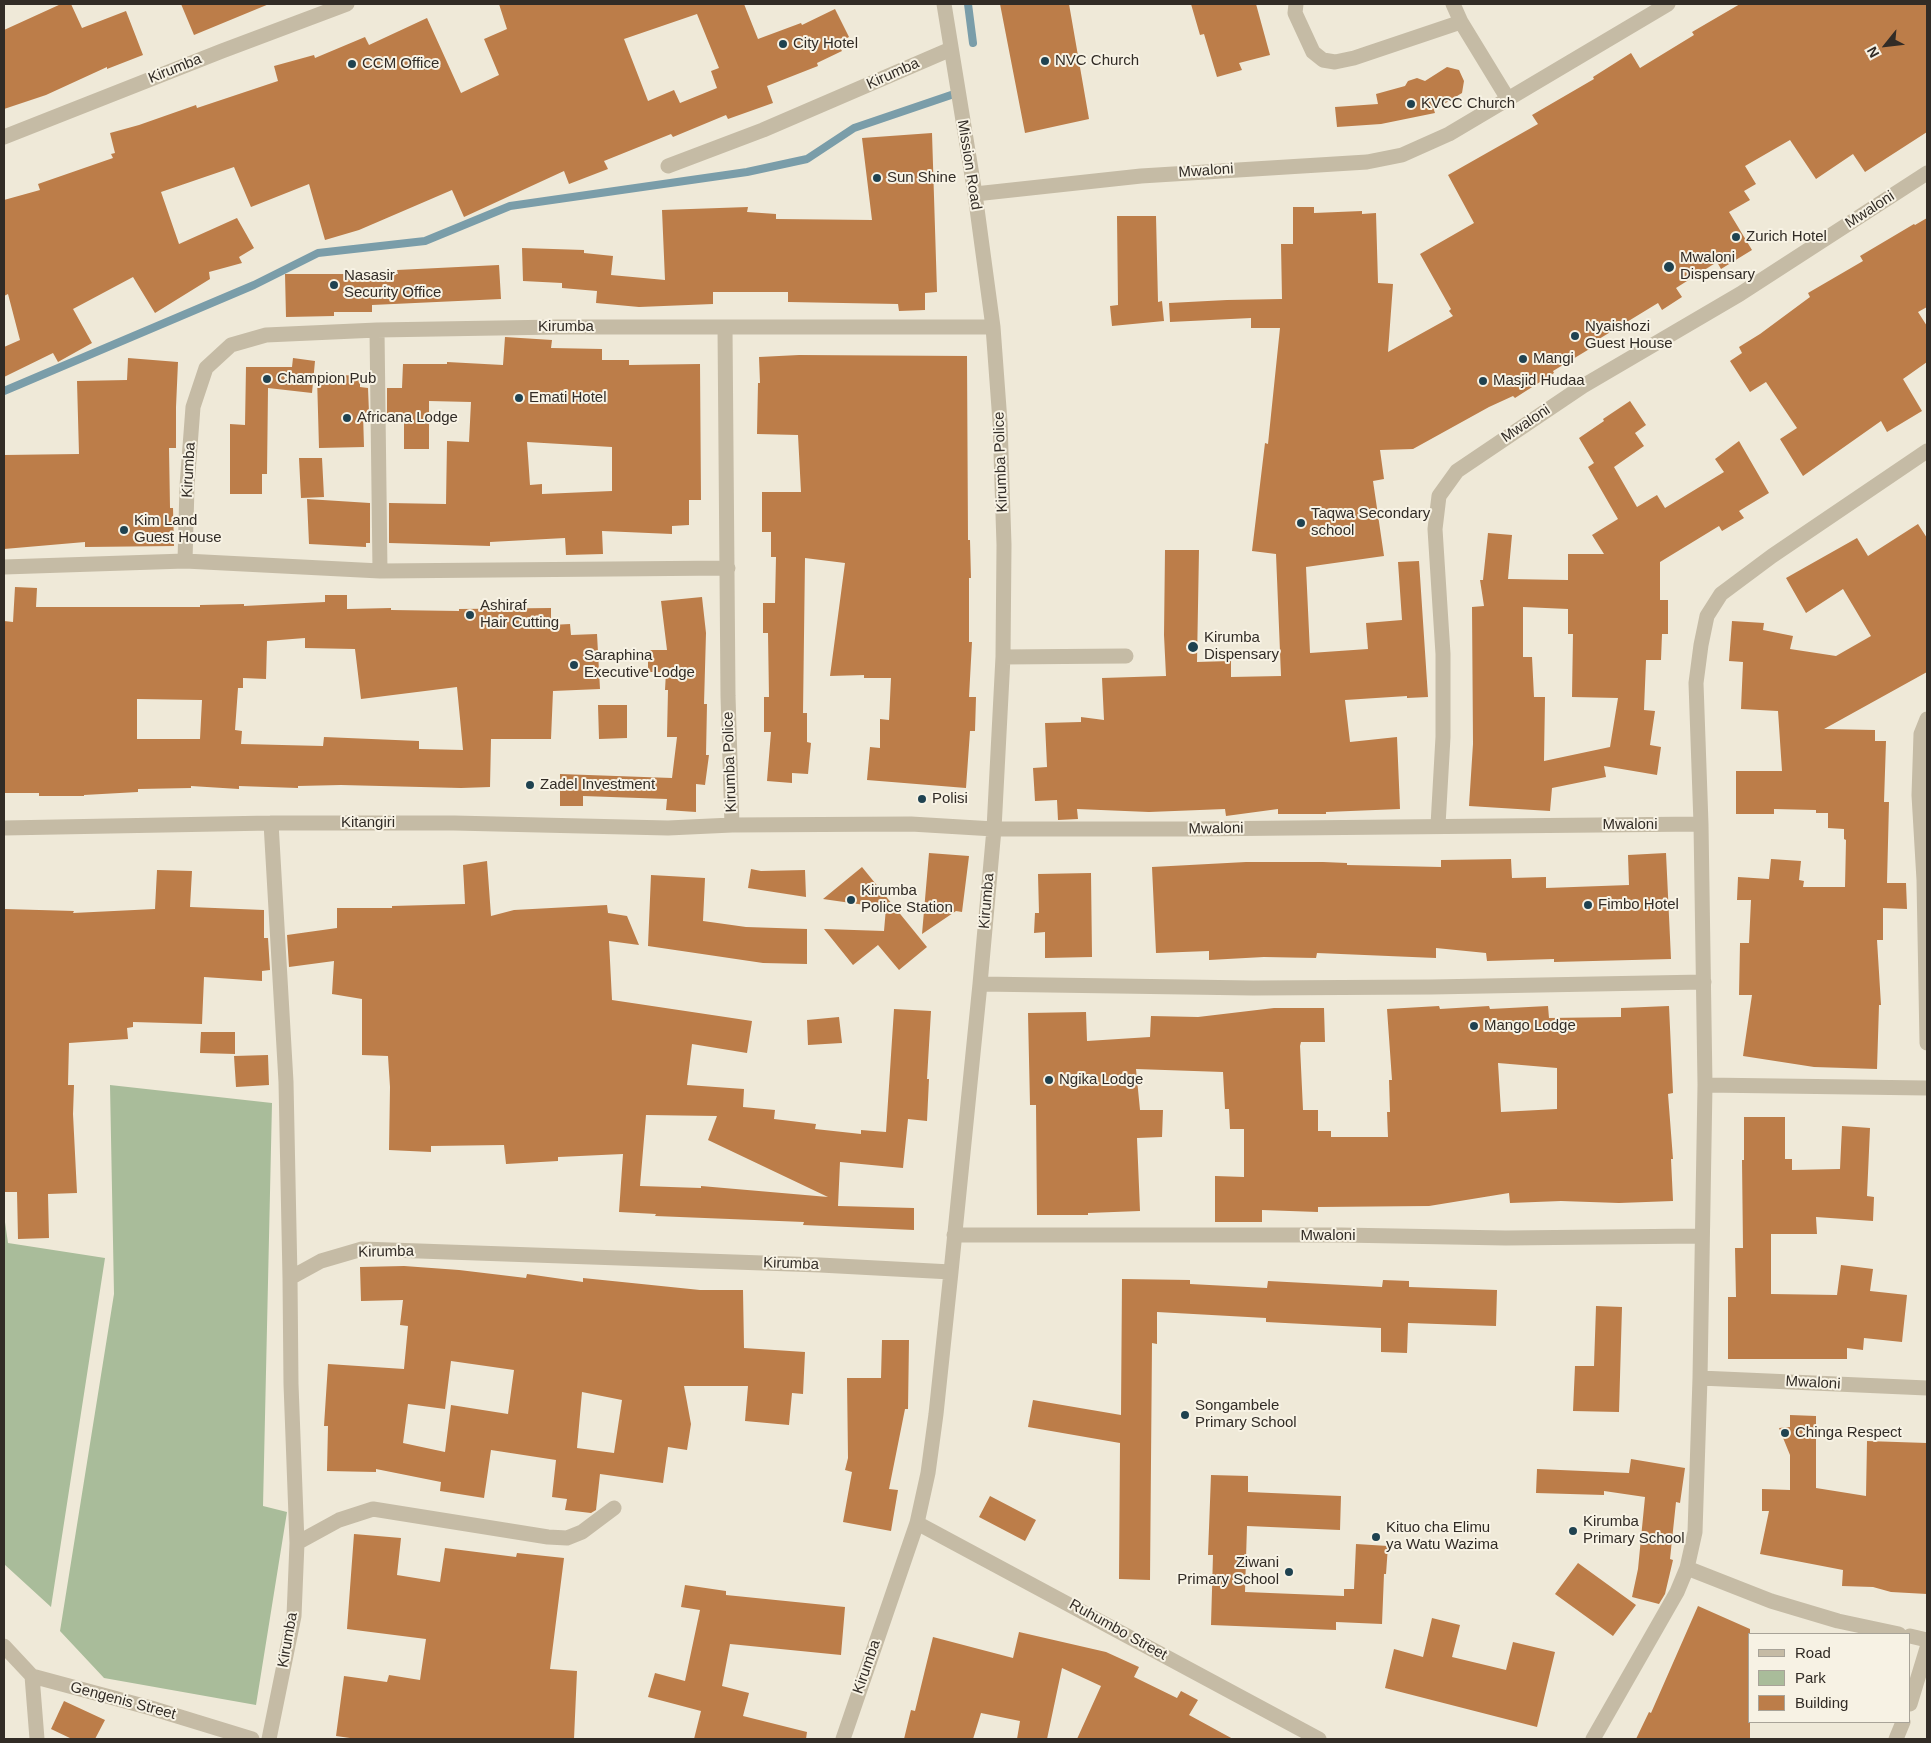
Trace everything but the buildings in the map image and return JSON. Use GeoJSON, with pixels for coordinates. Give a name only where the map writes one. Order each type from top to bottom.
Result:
{"type":"FeatureCollection","features":[{"type":"Feature","properties":{"kind":"street","name":"Kirumba"},"geometry":{"type":"LineString","coordinates":[[4,137],[222,50],[347,4]]}},
{"type":"Feature","properties":{"kind":"street","name":"Mission Road"},"geometry":{"type":"LineString","coordinates":[[944,4],[975,194],[993,327]]}},
{"type":"Feature","properties":{"kind":"street"},"geometry":{"type":"LineString","coordinates":[[1296,4],[1295,13],[1313,52],[1323,60],[1335,62],[1354,58],[1461,22]]}},
{"type":"Feature","properties":{"kind":"street"},"geometry":{"type":"LineString","coordinates":[[1453,4],[1461,22],[1508,100]]}},
{"type":"Feature","properties":{"kind":"street","name":"Mwaloni"},"geometry":{"type":"LineString","coordinates":[[975,194],[1141,176],[1367,162],[1402,155],[1441,138],[1508,100],[1668,4]]}},
{"type":"Feature","properties":{"kind":"street","name":"Kirumba"},"geometry":{"type":"LineString","coordinates":[[668,166],[763,130],[951,49]]}},
{"type":"Feature","properties":{"kind":"street","name":"Mwaloni"},"geometry":{"type":"LineString","coordinates":[[1438,826],[1443,737],[1443,654],[1435,529],[1439,496],[1457,471],[1583,386],[1740,294],[1927,172]]}},
{"type":"Feature","properties":{"kind":"street","name":"Kirumba"},"geometry":{"type":"LineString","coordinates":[[185,561],[187,486],[193,407],[206,368],[231,345],[266,334],[377,330],[725,326],[993,327]]}},
{"type":"Feature","properties":{"kind":"street","name":"Kirumba Police"},"geometry":{"type":"LineString","coordinates":[[725,326],[728,696],[732,825],[911,824],[994,829],[1003,657],[1004,545],[993,327]]}},
{"type":"Feature","properties":{"kind":"street"},"geometry":{"type":"LineString","coordinates":[[377,330],[380,571]]}},
{"type":"Feature","properties":{"kind":"street"},"geometry":{"type":"LineString","coordinates":[[1593,1739],[1667,1612],[1687,1568],[1695,1532],[1700,1378],[1704,1085],[1701,824],[1696,683],[1707,616],[1721,594],[1728,588],[1927,451]]}},
{"type":"Feature","properties":{"kind":"street"},"geometry":{"type":"LineString","coordinates":[[4,567],[185,561],[380,571],[728,568]]}},
{"type":"Feature","properties":{"kind":"street"},"geometry":{"type":"LineString","coordinates":[[1003,657],[1126,656]]}},
{"type":"Feature","properties":{"kind":"street"},"geometry":{"type":"LineString","coordinates":[[1927,719],[1922,734],[1919,795],[1924,880],[1927,1043]]}},
{"type":"Feature","properties":{"kind":"street"},"geometry":{"type":"LineString","coordinates":[[270,823],[286,1082],[290,1278]]}},
{"type":"Feature","properties":{"kind":"street","name":"Kitangiri"},"geometry":{"type":"LineString","coordinates":[[4,828],[270,823],[454,823],[668,828],[732,825]]}},
{"type":"Feature","properties":{"kind":"street","name":"Mwaloni"},"geometry":{"type":"LineString","coordinates":[[994,829],[1701,824]]}},
{"type":"Feature","properties":{"kind":"street","name":"Kirumba"},"geometry":{"type":"LineString","coordinates":[[843,1739],[917,1523],[928,1473],[951,1272],[994,829]]}},
{"type":"Feature","properties":{"kind":"street"},"geometry":{"type":"LineString","coordinates":[[980,984],[1111,988],[1253,988],[1441,987],[1704,982]]}},
{"type":"Feature","properties":{"kind":"street"},"geometry":{"type":"LineString","coordinates":[[1704,1085],[1927,1088]]}},
{"type":"Feature","properties":{"kind":"street","name":"Mwaloni"},"geometry":{"type":"LineString","coordinates":[[954,1235],[1702,1236]]}},
{"type":"Feature","properties":{"kind":"street","name":"Kirumba"},"geometry":{"type":"LineString","coordinates":[[269,1739],[294,1616],[298,1543],[291,1384],[290,1278],[321,1261],[362,1249],[820,1264],[951,1272]]}},
{"type":"Feature","properties":{"kind":"street","name":"Mwaloni"},"geometry":{"type":"LineString","coordinates":[[1700,1378],[1927,1388]]}},
{"type":"Feature","properties":{"kind":"street"},"geometry":{"type":"LineString","coordinates":[[298,1543],[339,1520],[373,1509],[548,1537],[567,1538],[582,1532],[614,1508]]}},
{"type":"Feature","properties":{"kind":"street","name":"Ruhumbo Street"},"geometry":{"type":"LineString","coordinates":[[917,1523],[1318,1739]]}},
{"type":"Feature","properties":{"kind":"street"},"geometry":{"type":"LineString","coordinates":[[1687,1568],[1770,1601],[1838,1621],[1895,1633]]}},
{"type":"Feature","properties":{"kind":"street"},"geometry":{"type":"LineString","coordinates":[[1911,1636],[1927,1640]]}},
{"type":"Feature","properties":{"kind":"street"},"geometry":{"type":"LineString","coordinates":[[4,1646],[32,1676],[37,1739]]}},
{"type":"Feature","properties":{"kind":"street"},"geometry":{"type":"LineString","coordinates":[[1911,1701],[1927,1648]]}},
{"type":"Feature","properties":{"kind":"street","name":"Gengenis Street"},"geometry":{"type":"LineString","coordinates":[[32,1676],[151,1708],[252,1739]]}},
{"type":"Feature","properties":{"kind":"street"},"geometry":{"type":"LineString","coordinates":[[1896,1739],[1903,1723]]}},
{"type":"Feature","properties":{"kind":"green space"},"geometry":{"type":"Polygon","coordinates":[[[110,1085],[272,1103],[263,1506],[287,1512],[256,1705],[104,1678],[60,1631],[114,1294],[110,1085]]]}},
{"type":"Feature","properties":{"kind":"green space"},"geometry":{"type":"Polygon","coordinates":[[[4,1215],[8,1243],[105,1258],[51,1607],[4,1564],[4,1215]]]}},
{"type":"Feature","properties":{"kind":"waterway"},"geometry":{"type":"LineString","coordinates":[[968,4],[973,43]]}},
{"type":"Feature","properties":{"kind":"waterway"},"geometry":{"type":"LineString","coordinates":[[4,391],[254,285],[318,253],[425,241],[510,206],[747,172],[807,159],[854,128],[957,93]]}},
{"type":"Feature","properties":{"kind":"place","name":"City Hotel"},"geometry":{"type":"Point","coordinates":[783,44]}},
{"type":"Feature","properties":{"kind":"place","name":"NVC Church"},"geometry":{"type":"Point","coordinates":[1045,61]}},
{"type":"Feature","properties":{"kind":"place","name":"CCM Office"},"geometry":{"type":"Point","coordinates":[352,64]}},
{"type":"Feature","properties":{"kind":"place","name":"KVCC Church"},"geometry":{"type":"Point","coordinates":[1411,104]}},
{"type":"Feature","properties":{"kind":"place","name":"Sun Shine"},"geometry":{"type":"Point","coordinates":[877,178]}},
{"type":"Feature","properties":{"kind":"place","name":"Zurich Hotel"},"geometry":{"type":"Point","coordinates":[1736,237]}},
{"type":"Feature","properties":{"kind":"place","name":"Mwaloni Dispensary"},"geometry":{"type":"Point","coordinates":[1669,267]}},
{"type":"Feature","properties":{"kind":"place","name":"Nasasir Security Office"},"geometry":{"type":"Point","coordinates":[334,285]}},
{"type":"Feature","properties":{"kind":"place","name":"Nyaishozi Guest House"},"geometry":{"type":"Point","coordinates":[1575,336]}},
{"type":"Feature","properties":{"kind":"place","name":"Mangi"},"geometry":{"type":"Point","coordinates":[1523,359]}},
{"type":"Feature","properties":{"kind":"place","name":"Champion Pub"},"geometry":{"type":"Point","coordinates":[267,379]}},
{"type":"Feature","properties":{"kind":"place","name":"Masjid Hudaa"},"geometry":{"type":"Point","coordinates":[1483,381]}},
{"type":"Feature","properties":{"kind":"place","name":"Emati Hotel"},"geometry":{"type":"Point","coordinates":[519,398]}},
{"type":"Feature","properties":{"kind":"place","name":"Africana Lodge"},"geometry":{"type":"Point","coordinates":[347,418]}},
{"type":"Feature","properties":{"kind":"place","name":"Taqwa Secondary school"},"geometry":{"type":"Point","coordinates":[1301,523]}},
{"type":"Feature","properties":{"kind":"place","name":"Kim Land Guest House"},"geometry":{"type":"Point","coordinates":[124,530]}},
{"type":"Feature","properties":{"kind":"place","name":"Ashiraf Hair Cutting"},"geometry":{"type":"Point","coordinates":[470,615]}},
{"type":"Feature","properties":{"kind":"place","name":"Kirumba Dispensary"},"geometry":{"type":"Point","coordinates":[1193,647]}},
{"type":"Feature","properties":{"kind":"place","name":"Saraphina Executive Lodge"},"geometry":{"type":"Point","coordinates":[574,665]}},
{"type":"Feature","properties":{"kind":"place","name":"Zadel Investment"},"geometry":{"type":"Point","coordinates":[530,785]}},
{"type":"Feature","properties":{"kind":"place","name":"Polisi"},"geometry":{"type":"Point","coordinates":[922,799]}},
{"type":"Feature","properties":{"kind":"place","name":"Kirumba Police Station"},"geometry":{"type":"Point","coordinates":[851,900]}},
{"type":"Feature","properties":{"kind":"place","name":"Fimbo Hotel"},"geometry":{"type":"Point","coordinates":[1588,905]}},
{"type":"Feature","properties":{"kind":"place","name":"Mango Lodge"},"geometry":{"type":"Point","coordinates":[1474,1026]}},
{"type":"Feature","properties":{"kind":"place","name":"Ngika Lodge"},"geometry":{"type":"Point","coordinates":[1049,1080]}},
{"type":"Feature","properties":{"kind":"place","name":"Songambele Primary School"},"geometry":{"type":"Point","coordinates":[1185,1415]}},
{"type":"Feature","properties":{"kind":"place","name":"Chinga Respect"},"geometry":{"type":"Point","coordinates":[1785,1433]}},
{"type":"Feature","properties":{"kind":"place","name":"Kirumba Primary School"},"geometry":{"type":"Point","coordinates":[1573,1531]}},
{"type":"Feature","properties":{"kind":"place","name":"Kituo cha Elimu ya Watu Wazima"},"geometry":{"type":"Point","coordinates":[1376,1537]}},
{"type":"Feature","properties":{"kind":"place","name":"Ziwani Primary School"},"geometry":{"type":"Point","coordinates":[1289,1572]}}]}
